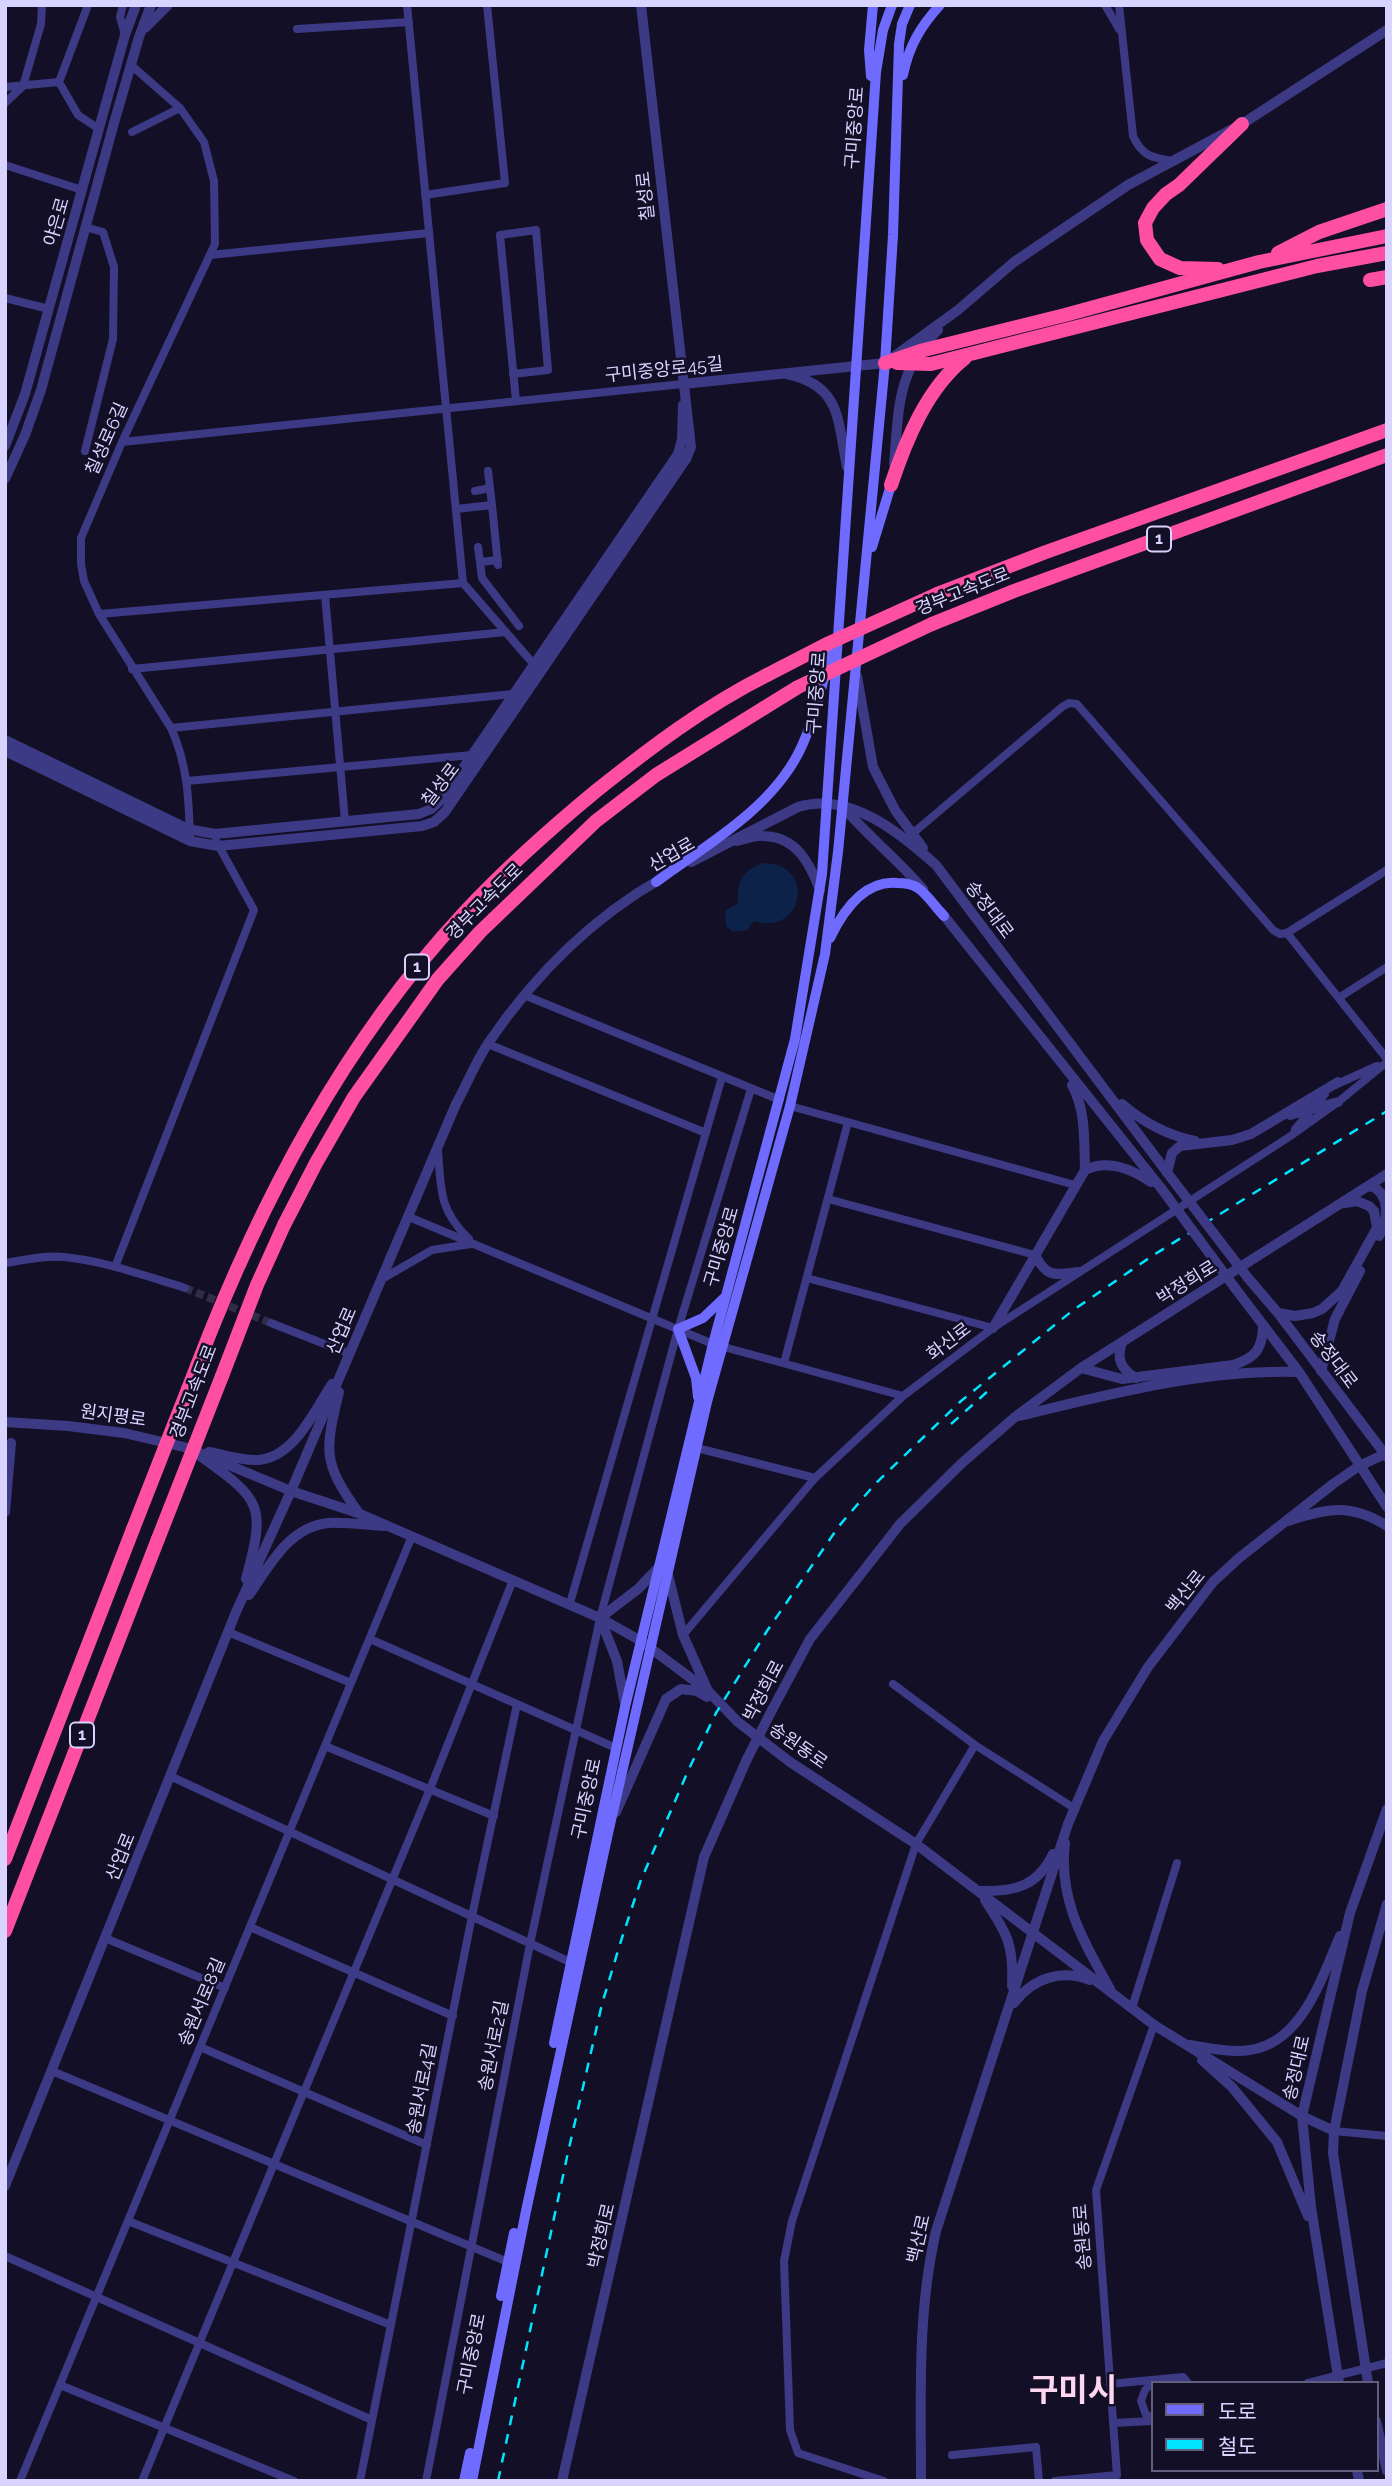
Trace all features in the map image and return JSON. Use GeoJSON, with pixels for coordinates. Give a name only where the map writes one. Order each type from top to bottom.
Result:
{"type":"FeatureCollection","features":[{"type":"Feature","properties":{"kind":"highway"},"geometry":{"type":"LineString","coordinates":[[1233,269],[1180,268],[1160,259],[1147,240],[1145,223],[1153,208],[1166,194],[1179,185],[1242,124]]}},
{"type":"Feature","properties":{"kind":"highway"},"geometry":{"type":"LineString","coordinates":[[1259,262],[1320,232],[1387,209]]}},
{"type":"Feature","properties":{"kind":"highway"},"geometry":{"type":"LineString","coordinates":[[885,363],[916,357],[1259,262],[1387,236]]}},
{"type":"Feature","properties":{"kind":"highway"},"geometry":{"type":"LineString","coordinates":[[916,357],[931,364],[1317,266],[1387,253]]}},
{"type":"Feature","properties":{"kind":"highway"},"geometry":{"type":"LineString","coordinates":[[1370,280],[1387,277]]}},
{"type":"Feature","properties":{"kind":"highway"},"geometry":{"type":"LineString","coordinates":[[891,485],[915,424],[944,377],[970,354]]}},
{"type":"Feature","properties":{"kind":"highway","name":"경부고속도로"},"geometry":{"type":"LineString","coordinates":[[5,1859],[197,1366],[247,1246],[299,1143],[338,1078],[415,970],[464,913],[557,824],[645,751],[736,691],[766,675],[937,594],[1046,552],[1387,430]]}},
{"type":"Feature","properties":{"kind":"highway","name":"경부고속도로"},"geometry":{"type":"LineString","coordinates":[[5,1931],[257,1285],[284,1225],[355,1097],[438,979],[480,932],[596,821],[656,775],[798,687],[932,624],[1014,591],[1387,455]]}},
{"type":"Feature","properties":{"kind":"main road"},"geometry":{"type":"LineString","coordinates":[[873,5],[869,50],[874,103]]}},
{"type":"Feature","properties":{"kind":"main road","name":"구미중앙로"},"geometry":{"type":"LineString","coordinates":[[472,2481],[526,2211],[646,1645],[697,1448],[726,1296],[785,1103],[820,891],[874,103],[883,30],[892,5]]}},
{"type":"Feature","properties":{"kind":"main road","name":"구미중앙로"},"geometry":{"type":"LineString","coordinates":[[664,1571],[699,1404],[718,1345],[825,954],[843,807],[885,363],[893,234],[899,44],[902,24],[910,5]]}},
{"type":"Feature","properties":{"kind":"main road"},"geometry":{"type":"LineString","coordinates":[[897,109],[909,50],[920,29],[940,5]]}},
{"type":"Feature","properties":{"kind":"main road"},"geometry":{"type":"LineString","coordinates":[[865,570],[891,485]]}},
{"type":"Feature","properties":{"kind":"main road"},"geometry":{"type":"LineString","coordinates":[[656,882],[753,810],[783,775],[797,755],[811,721],[839,628]]}},
{"type":"Feature","properties":{"kind":"main road"},"geometry":{"type":"LineString","coordinates":[[825,954],[830,937],[844,913],[866,891],[879,883],[905,883],[918,888],[944,916]]}},
{"type":"Feature","properties":{"kind":"main road"},"geometry":{"type":"LineString","coordinates":[[699,1404],[696,1378],[678,1329],[704,1318],[726,1296]]}},
{"type":"Feature","properties":{"kind":"main road","name":"구미중앙로"},"geometry":{"type":"LineString","coordinates":[[464,2481],[616,1748],[625,1707],[646,1645]]}},
{"type":"Feature","properties":{"kind":"street"},"geometry":{"type":"LineString","coordinates":[[5,103],[23,86],[41,24],[42,5]]}},
{"type":"Feature","properties":{"kind":"street"},"geometry":{"type":"LineString","coordinates":[[59,82],[88,5]]}},
{"type":"Feature","properties":{"kind":"street"},"geometry":{"type":"LineString","coordinates":[[123,5],[120,17],[125,35]]}},
{"type":"Feature","properties":{"kind":"street","name":"야은로"},"geometry":{"type":"LineString","coordinates":[[5,446],[25,394],[125,35],[136,5]]}},
{"type":"Feature","properties":{"kind":"street","name":"야은로"},"geometry":{"type":"LineString","coordinates":[[5,479],[41,390],[139,37],[151,5]]}},
{"type":"Feature","properties":{"kind":"street"},"geometry":{"type":"LineString","coordinates":[[139,37],[149,22],[168,5]]}},
{"type":"Feature","properties":{"kind":"street"},"geometry":{"type":"LineString","coordinates":[[407,5],[463,583],[538,669]]}},
{"type":"Feature","properties":{"kind":"street"},"geometry":{"type":"LineString","coordinates":[[425,195],[505,183],[487,5]]}},
{"type":"Feature","properties":{"kind":"street","name":"칠성로"},"geometry":{"type":"LineString","coordinates":[[5,751],[190,841],[218,846],[422,826],[434,822],[445,812],[538,669],[686,459],[691,447],[641,5]]}},
{"type":"Feature","properties":{"kind":"street"},"geometry":{"type":"LineString","coordinates":[[1105,5],[1122,35]]}},
{"type":"Feature","properties":{"kind":"street"},"geometry":{"type":"LineString","coordinates":[[1121,5],[1133,136],[1138,148],[1145,154],[1173,161]]}},
{"type":"Feature","properties":{"kind":"street"},"geometry":{"type":"LineString","coordinates":[[296,29],[409,22]]}},
{"type":"Feature","properties":{"kind":"street"},"geometry":{"type":"LineString","coordinates":[[885,363],[958,310],[1014,262],[1128,185],[1242,124],[1387,30]]}},
{"type":"Feature","properties":{"kind":"street","name":"칠성로6길"},"geometry":{"type":"LineString","coordinates":[[131,65],[180,108],[204,142],[214,181],[215,244],[122,442],[81,538],[84,581],[99,614],[171,728],[184,761],[190,841]]}},
{"type":"Feature","properties":{"kind":"street"},"geometry":{"type":"LineString","coordinates":[[5,87],[59,82]]}},
{"type":"Feature","properties":{"kind":"street"},"geometry":{"type":"LineString","coordinates":[[59,82],[78,115],[99,129]]}},
{"type":"Feature","properties":{"kind":"street"},"geometry":{"type":"LineString","coordinates":[[132,132],[180,108]]}},
{"type":"Feature","properties":{"kind":"street"},"geometry":{"type":"LineString","coordinates":[[5,165],[82,190]]}},
{"type":"Feature","properties":{"kind":"street","name":"야은로"},"geometry":{"type":"LineString","coordinates":[[85,227],[103,232],[114,267],[113,339],[85,451]]}},
{"type":"Feature","properties":{"kind":"street"},"geometry":{"type":"LineString","coordinates":[[513,374],[548,370],[536,230],[500,235],[513,374],[516,401]]}},
{"type":"Feature","properties":{"kind":"street"},"geometry":{"type":"LineString","coordinates":[[210,255],[429,233]]}},
{"type":"Feature","properties":{"kind":"street"},"geometry":{"type":"LineString","coordinates":[[5,298],[49,309]]}},
{"type":"Feature","properties":{"kind":"street"},"geometry":{"type":"LineString","coordinates":[[891,485],[905,377],[916,357],[958,310]]}},
{"type":"Feature","properties":{"kind":"street","name":"구미중앙로45길"},"geometry":{"type":"LineString","coordinates":[[122,442],[885,363]]}},
{"type":"Feature","properties":{"kind":"street"},"geometry":{"type":"LineString","coordinates":[[780,373],[814,383],[830,396],[849,475]]}},
{"type":"Feature","properties":{"kind":"street"},"geometry":{"type":"LineString","coordinates":[[480,562],[498,563],[488,471]]}},
{"type":"Feature","properties":{"kind":"street"},"geometry":{"type":"LineString","coordinates":[[475,491],[490,488]]}},
{"type":"Feature","properties":{"kind":"street"},"geometry":{"type":"LineString","coordinates":[[456,509],[492,505]]}},
{"type":"Feature","properties":{"kind":"street"},"geometry":{"type":"LineString","coordinates":[[478,547],[482,578],[519,626]]}},
{"type":"Feature","properties":{"kind":"street"},"geometry":{"type":"LineString","coordinates":[[99,614],[463,583]]}},
{"type":"Feature","properties":{"kind":"street"},"geometry":{"type":"LineString","coordinates":[[325,595],[345,821]]}},
{"type":"Feature","properties":{"kind":"street"},"geometry":{"type":"LineString","coordinates":[[132,669],[506,632]]}},
{"type":"Feature","properties":{"kind":"street"},"geometry":{"type":"LineString","coordinates":[[856,666],[873,767],[895,810],[936,865]]}},
{"type":"Feature","properties":{"kind":"street","name":"칠성로"},"geometry":{"type":"LineString","coordinates":[[5,740],[190,829],[215,834],[419,814],[431,809],[442,799],[513,694],[538,669]]}},
{"type":"Feature","properties":{"kind":"street"},"geometry":{"type":"LineString","coordinates":[[171,728],[513,694]]}},
{"type":"Feature","properties":{"kind":"street"},"geometry":{"type":"LineString","coordinates":[[912,834],[1062,707],[1073,703],[1081,707],[1273,930],[1280,934],[1287,933],[1387,870]]}},
{"type":"Feature","properties":{"kind":"street","name":"칠성로"},"geometry":{"type":"LineString","coordinates":[[187,781],[472,755]]}},
{"type":"Feature","properties":{"kind":"street","name":"산업로"},"geometry":{"type":"LineString","coordinates":[[5,2186],[236,1612],[291,1491],[456,1104],[488,1044],[524,995],[552,963],[575,941],[656,882],[726,842],[798,807],[810,803],[843,807]]}},
{"type":"Feature","properties":{"kind":"street"},"geometry":{"type":"LineString","coordinates":[[843,807],[865,832],[902,865],[1161,1188]]}},
{"type":"Feature","properties":{"kind":"street","name":"송정대로"},"geometry":{"type":"LineString","coordinates":[[843,807],[883,824],[936,865],[1169,1176],[1386,1454]]}},
{"type":"Feature","properties":{"kind":"street"},"geometry":{"type":"LineString","coordinates":[[115,1267],[254,910],[218,846],[215,834]]}},
{"type":"Feature","properties":{"kind":"street"},"geometry":{"type":"LineString","coordinates":[[726,842],[764,836],[785,841],[811,865],[820,891]]}},
{"type":"Feature","properties":{"kind":"street"},"geometry":{"type":"LineString","coordinates":[[1169,1176],[1172,1153],[1180,1146],[1242,1138],[1264,1129],[1338,1082],[1387,1061],[1340,997],[1287,933]]}},
{"type":"Feature","properties":{"kind":"street"},"geometry":{"type":"LineString","coordinates":[[1340,997],[1387,967]]}},
{"type":"Feature","properties":{"kind":"street"},"geometry":{"type":"LineString","coordinates":[[524,995],[785,1103],[1075,1185]]}},
{"type":"Feature","properties":{"kind":"street"},"geometry":{"type":"LineString","coordinates":[[488,1044],[706,1133]]}},
{"type":"Feature","properties":{"kind":"street","name":"화신로"},"geometry":{"type":"LineString","coordinates":[[683,1635],[815,1478],[903,1396],[993,1328],[1289,1137],[1338,1102],[1387,1061]]}},
{"type":"Feature","properties":{"kind":"street"},"geometry":{"type":"LineString","coordinates":[[1065,1070],[1080,1107],[1085,1170]]}},
{"type":"Feature","properties":{"kind":"street"},"geometry":{"type":"LineString","coordinates":[[570,1603],[722,1077]]}},
{"type":"Feature","properties":{"kind":"street","name":"화신로"},"geometry":{"type":"LineString","coordinates":[[1289,1137],[1320,1098],[1338,1082]]}},
{"type":"Feature","properties":{"kind":"street"},"geometry":{"type":"LineString","coordinates":[[625,1707],[617,1661],[600,1618],[678,1329],[751,1089]]}},
{"type":"Feature","properties":{"kind":"street"},"geometry":{"type":"LineString","coordinates":[[1107,1092],[1134,1115],[1165,1134],[1202,1143]]}},
{"type":"Feature","properties":{"kind":"street"},"geometry":{"type":"LineString","coordinates":[[1279,1118],[1338,1102]]}},
{"type":"Feature","properties":{"kind":"street"},"geometry":{"type":"LineString","coordinates":[[784,1363],[848,1122]]}},
{"type":"Feature","properties":{"kind":"street"},"geometry":{"type":"LineString","coordinates":[[438,1148],[441,1192],[447,1211],[454,1224],[474,1244]]}},
{"type":"Feature","properties":{"kind":"street"},"geometry":{"type":"LineString","coordinates":[[807,1278],[993,1328],[1085,1170],[1099,1164],[1110,1165],[1142,1176],[1161,1188]]}},
{"type":"Feature","properties":{"kind":"street","name":"박정희로"},"geometry":{"type":"LineString","coordinates":[[562,2481],[704,1857],[747,1759],[810,1639],[900,1524],[962,1462],[1015,1417],[1080,1368],[1387,1174]]}},
{"type":"Feature","properties":{"kind":"street"},"geometry":{"type":"LineString","coordinates":[[1321,1371],[1335,1319],[1383,1223],[1386,1207],[1381,1193],[1373,1186],[1362,1189]]}},
{"type":"Feature","properties":{"kind":"street","name":"송정대로"},"geometry":{"type":"LineString","coordinates":[[1161,1188],[1298,1372],[1387,1507]]}},
{"type":"Feature","properties":{"kind":"street"},"geometry":{"type":"LineString","coordinates":[[828,1199],[1035,1255],[1045,1270],[1054,1275],[1078,1272]]}},
{"type":"Feature","properties":{"kind":"street"},"geometry":{"type":"LineString","coordinates":[[1326,1213],[1357,1200],[1374,1211],[1383,1223]]}},
{"type":"Feature","properties":{"kind":"street"},"geometry":{"type":"LineString","coordinates":[[409,1217],[718,1345],[903,1396]]}},
{"type":"Feature","properties":{"kind":"street"},"geometry":{"type":"LineString","coordinates":[[1278,1313],[1295,1316],[1322,1309],[1342,1292],[1383,1223]]}},
{"type":"Feature","properties":{"kind":"street"},"geometry":{"type":"LineString","coordinates":[[382,1279],[432,1250],[474,1244]]}},
{"type":"Feature","properties":{"kind":"street"},"geometry":{"type":"LineString","coordinates":[[5,1263],[37,1257],[64,1257],[115,1267],[185,1288]]}},
{"type":"Feature","properties":{"kind":"street"},"geometry":{"type":"LineString","coordinates":[[271,1323],[347,1359]]}},
{"type":"Feature","properties":{"kind":"street"},"geometry":{"type":"LineString","coordinates":[[1080,1368],[1118,1386],[1233,1365],[1249,1360],[1258,1353],[1264,1326]]}},
{"type":"Feature","properties":{"kind":"street"},"geometry":{"type":"LineString","coordinates":[[1122,1343],[1119,1355],[1124,1371],[1136,1383]]}},
{"type":"Feature","properties":{"kind":"street"},"geometry":{"type":"LineString","coordinates":[[188,1448],[258,1460],[282,1452],[295,1440],[347,1359]]}},
{"type":"Feature","properties":{"kind":"street"},"geometry":{"type":"LineString","coordinates":[[347,1359],[327,1447],[337,1479],[358,1513]]}},
{"type":"Feature","properties":{"kind":"street"},"geometry":{"type":"LineString","coordinates":[[1015,1417],[1136,1383],[1260,1371],[1298,1372]]}},
{"type":"Feature","properties":{"kind":"street","name":"원지평로"},"geometry":{"type":"LineString","coordinates":[[5,1422],[124,1433],[188,1448],[291,1491]]}},
{"type":"Feature","properties":{"kind":"street"},"geometry":{"type":"LineString","coordinates":[[5,1512],[11,1443]]}},
{"type":"Feature","properties":{"kind":"street"},"geometry":{"type":"LineString","coordinates":[[188,1448],[244,1490],[256,1510],[257,1539],[236,1612]]}},
{"type":"Feature","properties":{"kind":"street"},"geometry":{"type":"LineString","coordinates":[[697,1448],[815,1478]]}},
{"type":"Feature","properties":{"kind":"street","name":"백산로"},"geometry":{"type":"LineString","coordinates":[[920,2481],[922,2329],[930,2256],[936,2231],[1068,1824],[1103,1741],[1148,1667],[1213,1582],[1281,1524],[1359,1466],[1386,1454]]}},
{"type":"Feature","properties":{"kind":"street","name":"송원동로"},"geometry":{"type":"LineString","coordinates":[[291,1491],[358,1513],[570,1603],[646,1645],[708,1691],[738,1722],[790,1762],[916,1844],[1154,2025],[1303,2116],[1334,2131]]}},
{"type":"Feature","properties":{"kind":"street"},"geometry":{"type":"LineString","coordinates":[[1281,1524],[1315,1512],[1339,1509],[1367,1515],[1387,1526]]}},
{"type":"Feature","properties":{"kind":"street"},"geometry":{"type":"LineString","coordinates":[[236,1612],[286,1543],[306,1529],[315,1525],[343,1523],[392,1527]]}},
{"type":"Feature","properties":{"kind":"street","name":"송원서로8길"},"geometry":{"type":"LineString","coordinates":[[20,2481],[412,1536]]}},
{"type":"Feature","properties":{"kind":"street"},"geometry":{"type":"LineString","coordinates":[[600,1618],[664,1571],[683,1635],[708,1691]]}},
{"type":"Feature","properties":{"kind":"street"},"geometry":{"type":"LineString","coordinates":[[142,2481],[430,1790],[513,1580]]}},
{"type":"Feature","properties":{"kind":"street","name":"송원서로2길"},"geometry":{"type":"LineString","coordinates":[[426,2481],[530,1944],[600,1618]]}},
{"type":"Feature","properties":{"kind":"street"},"geometry":{"type":"LineString","coordinates":[[228,1632],[351,1683]]}},
{"type":"Feature","properties":{"kind":"street"},"geometry":{"type":"LineString","coordinates":[[370,1639],[616,1748]]}},
{"type":"Feature","properties":{"kind":"street"},"geometry":{"type":"LineString","coordinates":[[893,1684],[975,1745],[1074,1808]]}},
{"type":"Feature","properties":{"kind":"street"},"geometry":{"type":"LineString","coordinates":[[608,1829],[660,1708],[674,1692],[681,1689],[697,1691],[738,1722]]}},
{"type":"Feature","properties":{"kind":"street","name":"송원서로4길"},"geometry":{"type":"LineString","coordinates":[[360,2481],[471,1916],[517,1704]]}},
{"type":"Feature","properties":{"kind":"street"},"geometry":{"type":"LineString","coordinates":[[884,2481],[798,2453],[790,2430],[783,2261],[792,2221],[916,1844],[975,1745]]}},
{"type":"Feature","properties":{"kind":"street"},"geometry":{"type":"LineString","coordinates":[[325,1746],[494,1816]]}},
{"type":"Feature","properties":{"kind":"street"},"geometry":{"type":"LineString","coordinates":[[170,1776],[570,1962]]}},
{"type":"Feature","properties":{"kind":"street","name":"송정대로"},"geometry":{"type":"LineString","coordinates":[[1338,2379],[1306,2173],[1303,2116],[1350,1913],[1387,1809]]}},
{"type":"Feature","properties":{"kind":"street","name":"백산로"},"geometry":{"type":"LineString","coordinates":[[979,1891],[1001,1891],[1029,1883],[1050,1861],[1068,1824]]}},
{"type":"Feature","properties":{"kind":"street","name":"백산로"},"geometry":{"type":"LineString","coordinates":[[1068,1824],[1064,1851],[1070,1909],[1083,1940],[1112,1993]]}},
{"type":"Feature","properties":{"kind":"street"},"geometry":{"type":"LineString","coordinates":[[1132,2007],[1177,1863]]}},
{"type":"Feature","properties":{"kind":"street","name":"백산로"},"geometry":{"type":"LineString","coordinates":[[979,1891],[1005,1930],[1011,1946],[1012,1989],[1007,2016]]}},
{"type":"Feature","properties":{"kind":"street"},"geometry":{"type":"LineString","coordinates":[[1368,2381],[1333,2153],[1334,2131],[1362,1992],[1387,1904]]}},
{"type":"Feature","properties":{"kind":"street"},"geometry":{"type":"LineString","coordinates":[[1183,2044],[1215,2049],[1251,2050],[1274,2040],[1294,2026],[1311,2002],[1350,1913]]}},
{"type":"Feature","properties":{"kind":"street"},"geometry":{"type":"LineString","coordinates":[[250,1927],[453,2016]]}},
{"type":"Feature","properties":{"kind":"street"},"geometry":{"type":"LineString","coordinates":[[105,1938],[225,1988]]}},
{"type":"Feature","properties":{"kind":"street","name":"백산로"},"geometry":{"type":"LineString","coordinates":[[1007,2016],[1023,1993],[1044,1979],[1056,1976],[1080,1976],[1093,1980],[1112,1993]]}},
{"type":"Feature","properties":{"kind":"street","name":"송원동로"},"geometry":{"type":"LineString","coordinates":[[1055,2481],[1117,2475],[1096,2190],[1154,2025]]}},
{"type":"Feature","properties":{"kind":"street"},"geometry":{"type":"LineString","coordinates":[[1183,2044],[1232,2087],[1277,2142],[1314,2231]]}},
{"type":"Feature","properties":{"kind":"street"},"geometry":{"type":"LineString","coordinates":[[200,2047],[427,2145]]}},
{"type":"Feature","properties":{"kind":"street"},"geometry":{"type":"LineString","coordinates":[[52,2071],[508,2262]]}},
{"type":"Feature","properties":{"kind":"street"},"geometry":{"type":"LineString","coordinates":[[1334,2131],[1387,2136]]}},
{"type":"Feature","properties":{"kind":"street"},"geometry":{"type":"LineString","coordinates":[[128,2221],[391,2325]]}},
{"type":"Feature","properties":{"kind":"street"},"geometry":{"type":"LineString","coordinates":[[5,2256],[372,2420]]}},
{"type":"Feature","properties":{"kind":"street"},"geometry":{"type":"LineString","coordinates":[[1338,2379],[1387,2363]]}},
{"type":"Feature","properties":{"kind":"street"},"geometry":{"type":"LineString","coordinates":[[1161,2381],[1183,2377],[1186,2381]]}},
{"type":"Feature","properties":{"kind":"street"},"geometry":{"type":"LineString","coordinates":[[1110,2384],[1150,2382]]}},
{"type":"Feature","properties":{"kind":"street"},"geometry":{"type":"LineString","coordinates":[[60,2385],[295,2481]]}},
{"type":"Feature","properties":{"kind":"street"},"geometry":{"type":"LineString","coordinates":[[1150,2386],[1145,2390],[1141,2401],[1146,2415],[1150,2418]]}},
{"type":"Feature","properties":{"kind":"street"},"geometry":{"type":"LineString","coordinates":[[1113,2423],[1150,2419]]}},
{"type":"Feature","properties":{"kind":"street"},"geometry":{"type":"LineString","coordinates":[[1378,2430],[1387,2471]]}},
{"type":"Feature","properties":{"kind":"street"},"geometry":{"type":"LineString","coordinates":[[952,2455],[1036,2448],[1039,2481]]}},
{"type":"Feature","properties":{"kind":"water"},"geometry":{"type":"Polygon","coordinates":[[[763,863],[780,866],[791,874],[797,886],[793,910],[784,919],[771,923],[754,921],[747,930],[733,932],[726,926],[725,911],[738,903],[738,889],[742,878],[750,869],[763,863]]]}},
{"type":"Feature","properties":{"kind":"tunnel"},"geometry":{"type":"LineString","coordinates":[[185,1288],[271,1323]]}},
{"type":"Feature","properties":{"kind":"railway"},"geometry":{"type":"LineString","coordinates":[[498,2481],[567,2157],[602,2004],[620,1944],[641,1880],[688,1771],[716,1713],[767,1631],[839,1526],[875,1484],[961,1401],[1072,1311],[1152,1256],[1387,1111]]}},
{"type":"Feature","properties":{"kind":"railway"},"geometry":{"type":"LineString","coordinates":[[951,1424],[988,1391]]}},
{"type":"Feature","properties":{"kind":"district","name":"구미시"},"geometry":{"type":"Point","coordinates":[1073,2391]}}]}
